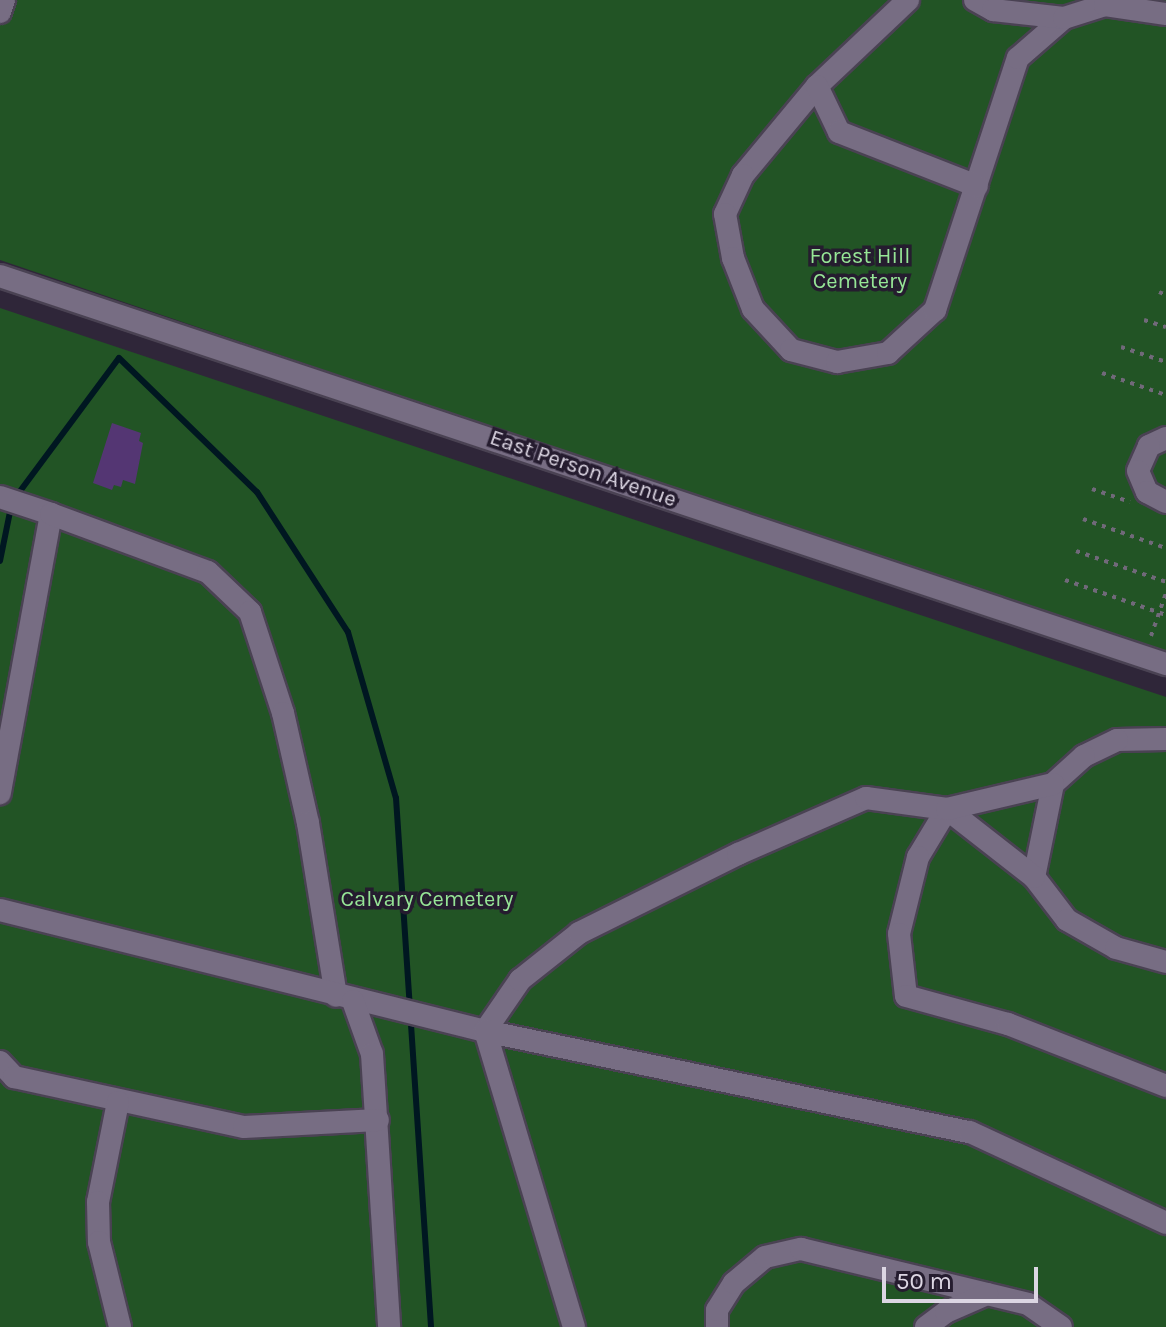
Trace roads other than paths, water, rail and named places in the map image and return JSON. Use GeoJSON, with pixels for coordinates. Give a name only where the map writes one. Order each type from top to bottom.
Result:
{"type":"FeatureCollection","features":[{"type":"Feature","properties":{"kind":"street"},"geometry":{"type":"LineString","coordinates":[[0,12],[4,0]]}},
{"type":"Feature","properties":{"kind":"street"},"geometry":{"type":"LineString","coordinates":[[908,0],[817,86],[743,175],[725,214],[733,258],[753,309],[791,350],[837,362],[888,353],[935,310],[1018,58],[1064,18],[1109,2],[1166,14]]}},
{"type":"Feature","properties":{"kind":"street"},"geometry":{"type":"LineString","coordinates":[[975,0],[993,10],[1064,18]]}},
{"type":"Feature","properties":{"kind":"street"},"geometry":{"type":"LineString","coordinates":[[817,86],[839,132],[977,186]]}},
{"type":"Feature","properties":{"kind":"street","name":"East Person Avenue"},"geometry":{"type":"LineString","coordinates":[[0,276],[1166,664]]}},
{"type":"Feature","properties":{"kind":"street"},"geometry":{"type":"LineString","coordinates":[[1166,438],[1149,446],[1138,471],[1147,492],[1166,502]]}},
{"type":"Feature","properties":{"kind":"street"},"geometry":{"type":"LineString","coordinates":[[0,497],[208,572],[250,612],[283,713],[345,998],[372,1054],[389,1327]]}},
{"type":"Feature","properties":{"kind":"street"},"geometry":{"type":"LineString","coordinates":[[0,793],[51,514]]}},
{"type":"Feature","properties":{"kind":"street"},"geometry":{"type":"LineString","coordinates":[[485,1031],[520,980],[579,933],[738,854],[866,798],[947,809],[1053,784],[1084,756],[1117,740],[1166,739]]}},
{"type":"Feature","properties":{"kind":"street"},"geometry":{"type":"LineString","coordinates":[[1034,877],[1053,784]]}},
{"type":"Feature","properties":{"kind":"street"},"geometry":{"type":"LineString","coordinates":[[947,809],[1034,877],[1067,920],[1116,948],[1166,962]]}},
{"type":"Feature","properties":{"kind":"street"},"geometry":{"type":"LineString","coordinates":[[947,809],[918,857],[899,934],[906,996],[1008,1024],[1166,1086]]}},
{"type":"Feature","properties":{"kind":"street"},"geometry":{"type":"LineString","coordinates":[[0,910],[436,1021],[970,1132],[1166,1223]]}},
{"type":"Feature","properties":{"kind":"street"},"geometry":{"type":"LineString","coordinates":[[485,1031],[574,1327]]}},
{"type":"Feature","properties":{"kind":"street"},"geometry":{"type":"LineString","coordinates":[[0,1062],[14,1077],[244,1127],[378,1120]]}},
{"type":"Feature","properties":{"kind":"street"},"geometry":{"type":"LineString","coordinates":[[118,1102],[98,1202],[99,1242],[120,1327]]}},
{"type":"Feature","properties":{"kind":"street"},"geometry":{"type":"LineString","coordinates":[[717,1327],[717,1310],[734,1283],[765,1257],[801,1249],[1028,1304],[1061,1327]]}},
{"type":"Feature","properties":{"kind":"street"},"geometry":{"type":"LineString","coordinates":[[926,1327],[946,1312],[987,1294]]}},
{"type":"Feature","properties":{"kind":"waterway"},"geometry":{"type":"LineString","coordinates":[[0,561],[12,502],[119,358],[257,492],[348,632],[396,798],[431,1327]]}},
{"type":"Feature","properties":{"kind":"park label","name":"Forest Hill Cemetery"},"geometry":{"type":"Point","coordinates":[860,268]}},
{"type":"Feature","properties":{"kind":"park label","name":"Calvary Cemetery"},"geometry":{"type":"Point","coordinates":[427,900]}}]}
